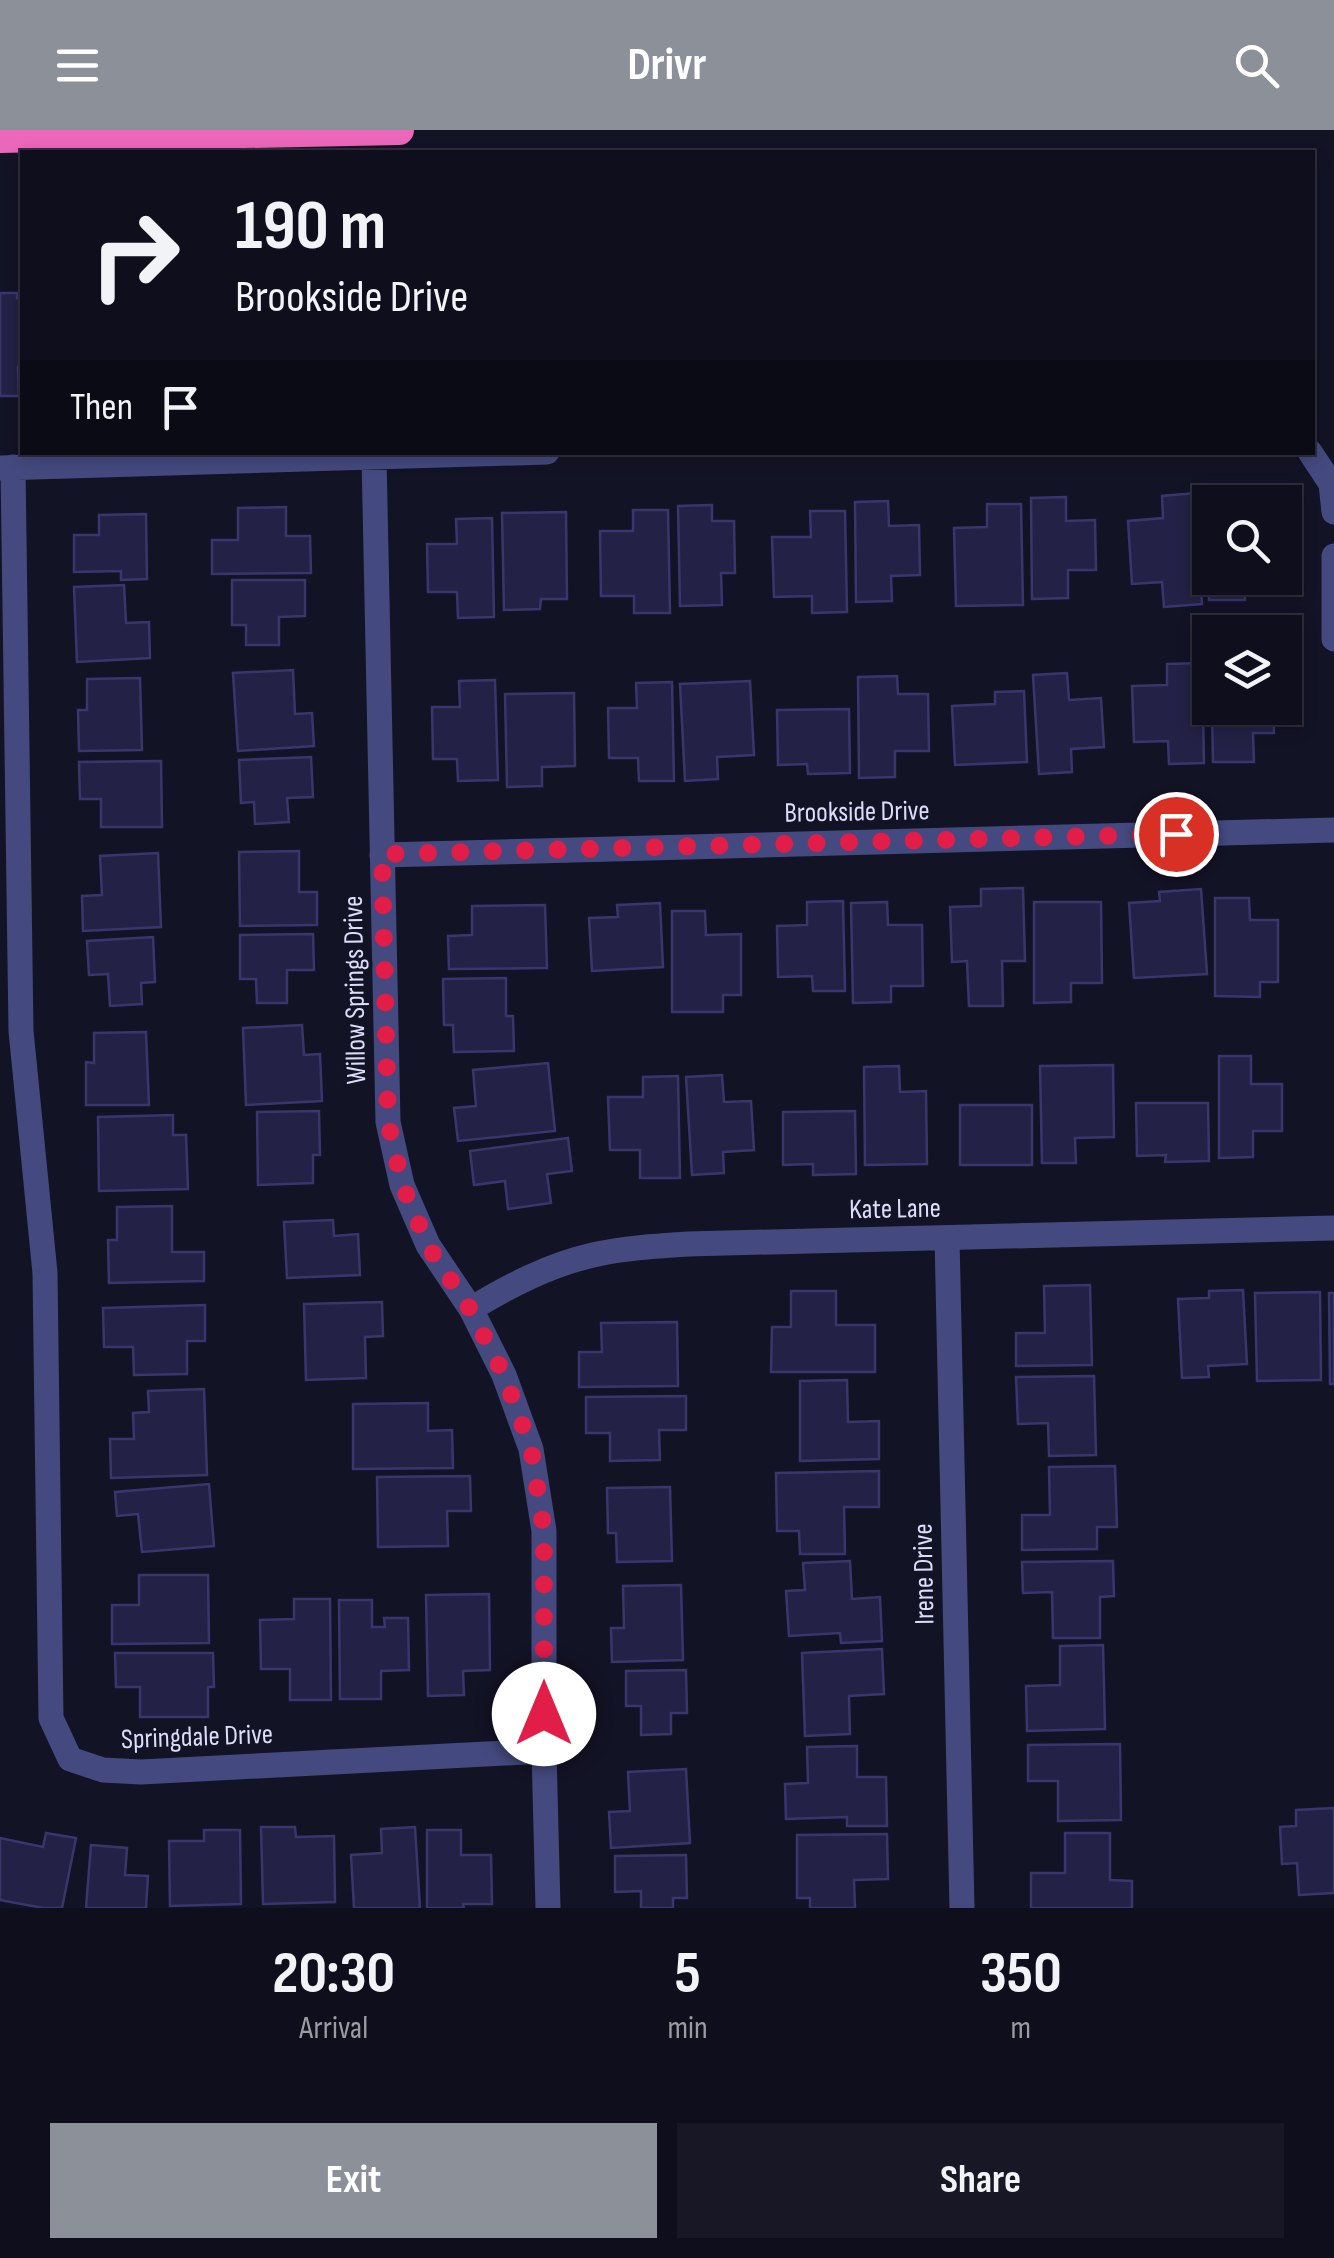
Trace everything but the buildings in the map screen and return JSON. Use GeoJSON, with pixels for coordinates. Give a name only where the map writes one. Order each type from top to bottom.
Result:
{"type":"FeatureCollection","features":[{"type":"Feature","properties":{"kind":"highway"},"geometry":{"type":"LineString","coordinates":[[0,138],[399,130]]}},
{"type":"Feature","properties":{"kind":"street"},"geometry":{"type":"LineString","coordinates":[[7,468],[443,455]]}},
{"type":"Feature","properties":{"kind":"street"},"geometry":{"type":"LineString","coordinates":[[1312,455],[1331,484],[1334,512]]}},
{"type":"Feature","properties":{"kind":"street","name":"Willow Springs Drive"},"geometry":{"type":"LineString","coordinates":[[374,457],[388,1122],[402,1184],[428,1246],[470,1309],[504,1375],[531,1448],[544,1531],[548,1908]]}},
{"type":"Feature","properties":{"kind":"street","name":"Springdale Drive"},"geometry":{"type":"LineString","coordinates":[[7,468],[22,1032],[45,1274],[51,1718],[70,1759],[103,1770],[140,1772],[544,1750]]}},
{"type":"Feature","properties":{"kind":"street"},"geometry":{"type":"LineString","coordinates":[[1334,556],[1334,639]]}},
{"type":"Feature","properties":{"kind":"street","name":"Brookside Drive"},"geometry":{"type":"LineString","coordinates":[[382,854],[1334,830]]}},
{"type":"Feature","properties":{"kind":"street","name":"Kate Lane"},"geometry":{"type":"LineString","coordinates":[[470,1309],[546,1270],[592,1255],[636,1248],[1334,1228]]}},
{"type":"Feature","properties":{"kind":"street","name":"Irene Drive"},"geometry":{"type":"LineString","coordinates":[[947,1238],[962,1908]]}},
{"type":"Feature","properties":{"kind":"route"},"geometry":{"type":"LineString","coordinates":[[544,1714],[544,1531],[531,1448],[504,1375],[470,1309],[428,1246],[402,1184],[388,1122],[382,854],[1176,834]]}}]}
